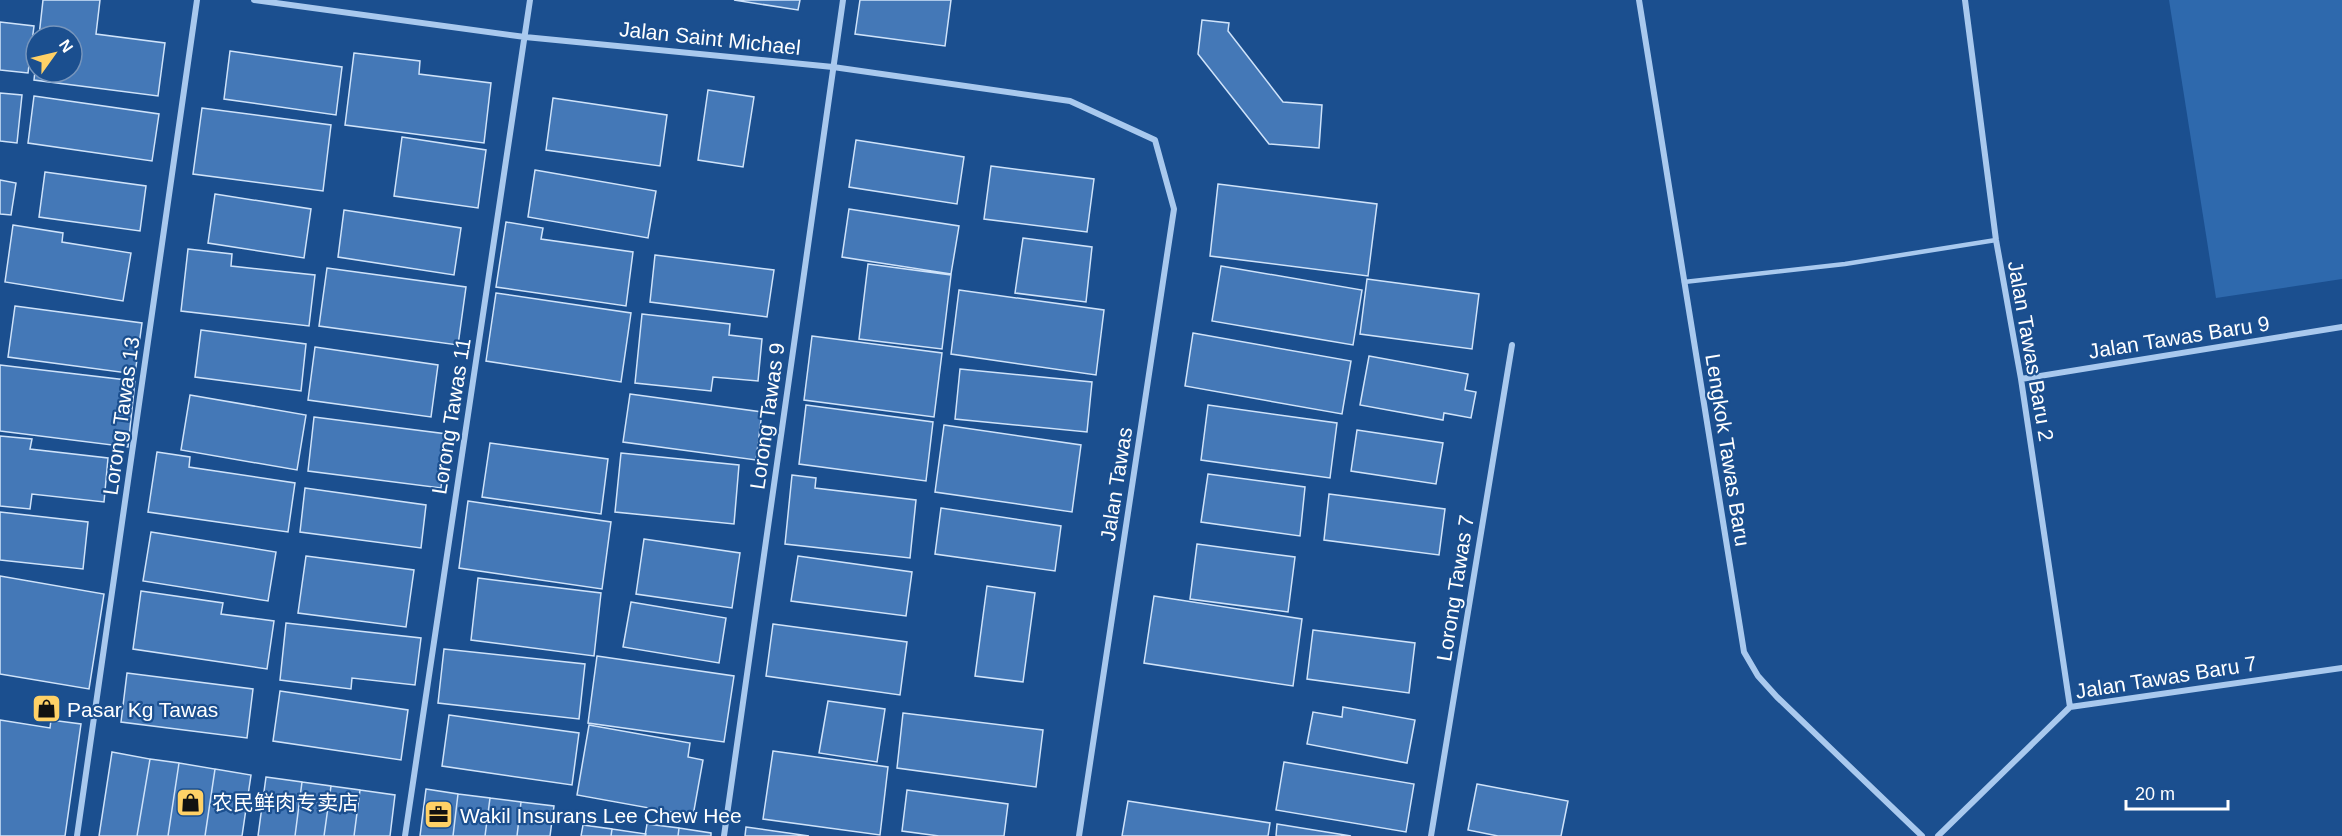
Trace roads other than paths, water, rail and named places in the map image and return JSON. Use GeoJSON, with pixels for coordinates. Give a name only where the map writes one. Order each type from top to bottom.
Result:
{"type":"FeatureCollection","features":[{"type":"Feature","properties":{"kind":"street","name":"Lorong Tawas 13"},"geometry":{"type":"LineString","coordinates":[[77,836],[197,0]]}},
{"type":"Feature","properties":{"kind":"street","name":"Jalan Saint Michael"},"geometry":{"type":"LineString","coordinates":[[254,0],[525,37],[833,67],[1070,101],[1155,140]]}},
{"type":"Feature","properties":{"kind":"street","name":"Lorong Tawas 11"},"geometry":{"type":"LineString","coordinates":[[405,836],[530,0]]}},
{"type":"Feature","properties":{"kind":"street","name":"Lorong Tawas 9"},"geometry":{"type":"LineString","coordinates":[[724,836],[843,0]]}},
{"type":"Feature","properties":{"kind":"street","name":"Lengkok Tawas Baru"},"geometry":{"type":"LineString","coordinates":[[1639,0],[1744,652],[1758,676],[1777,697],[1922,836]]}},
{"type":"Feature","properties":{"kind":"street","name":"Jalan Tawas Baru 2"},"geometry":{"type":"LineString","coordinates":[[1965,0],[1996,240],[2021,379],[2070,707]]}},
{"type":"Feature","properties":{"kind":"street","name":"Jalan Tawas"},"geometry":{"type":"LineString","coordinates":[[1079,836],[1174,209],[1155,140]]}},
{"type":"Feature","properties":{"kind":"street","name":"Jalan Tawas Baru 9"},"geometry":{"type":"LineString","coordinates":[[2021,379],[2342,327]]}},
{"type":"Feature","properties":{"kind":"street","name":"Lorong Tawas 7"},"geometry":{"type":"LineString","coordinates":[[1431,836],[1512,345]]}},
{"type":"Feature","properties":{"kind":"street","name":"Jalan Tawas Baru 7"},"geometry":{"type":"LineString","coordinates":[[1938,836],[2070,707],[2342,668]]}},
{"type":"Feature","properties":{"kind":"lane"},"geometry":{"type":"LineString","coordinates":[[1684,282],[1845,264],[1996,240]]}},
{"type":"Feature","properties":{"kind":"place","name":"Pasar Kg Tawas"},"geometry":{"type":"Point","coordinates":[46,709]}},
{"type":"Feature","properties":{"kind":"place","name":"农民鲜肉专卖店"},"geometry":{"type":"Point","coordinates":[191,802]}},
{"type":"Feature","properties":{"kind":"place","name":"Wakil Insurans Lee Chew Hee"},"geometry":{"type":"Point","coordinates":[439,815]}}]}
